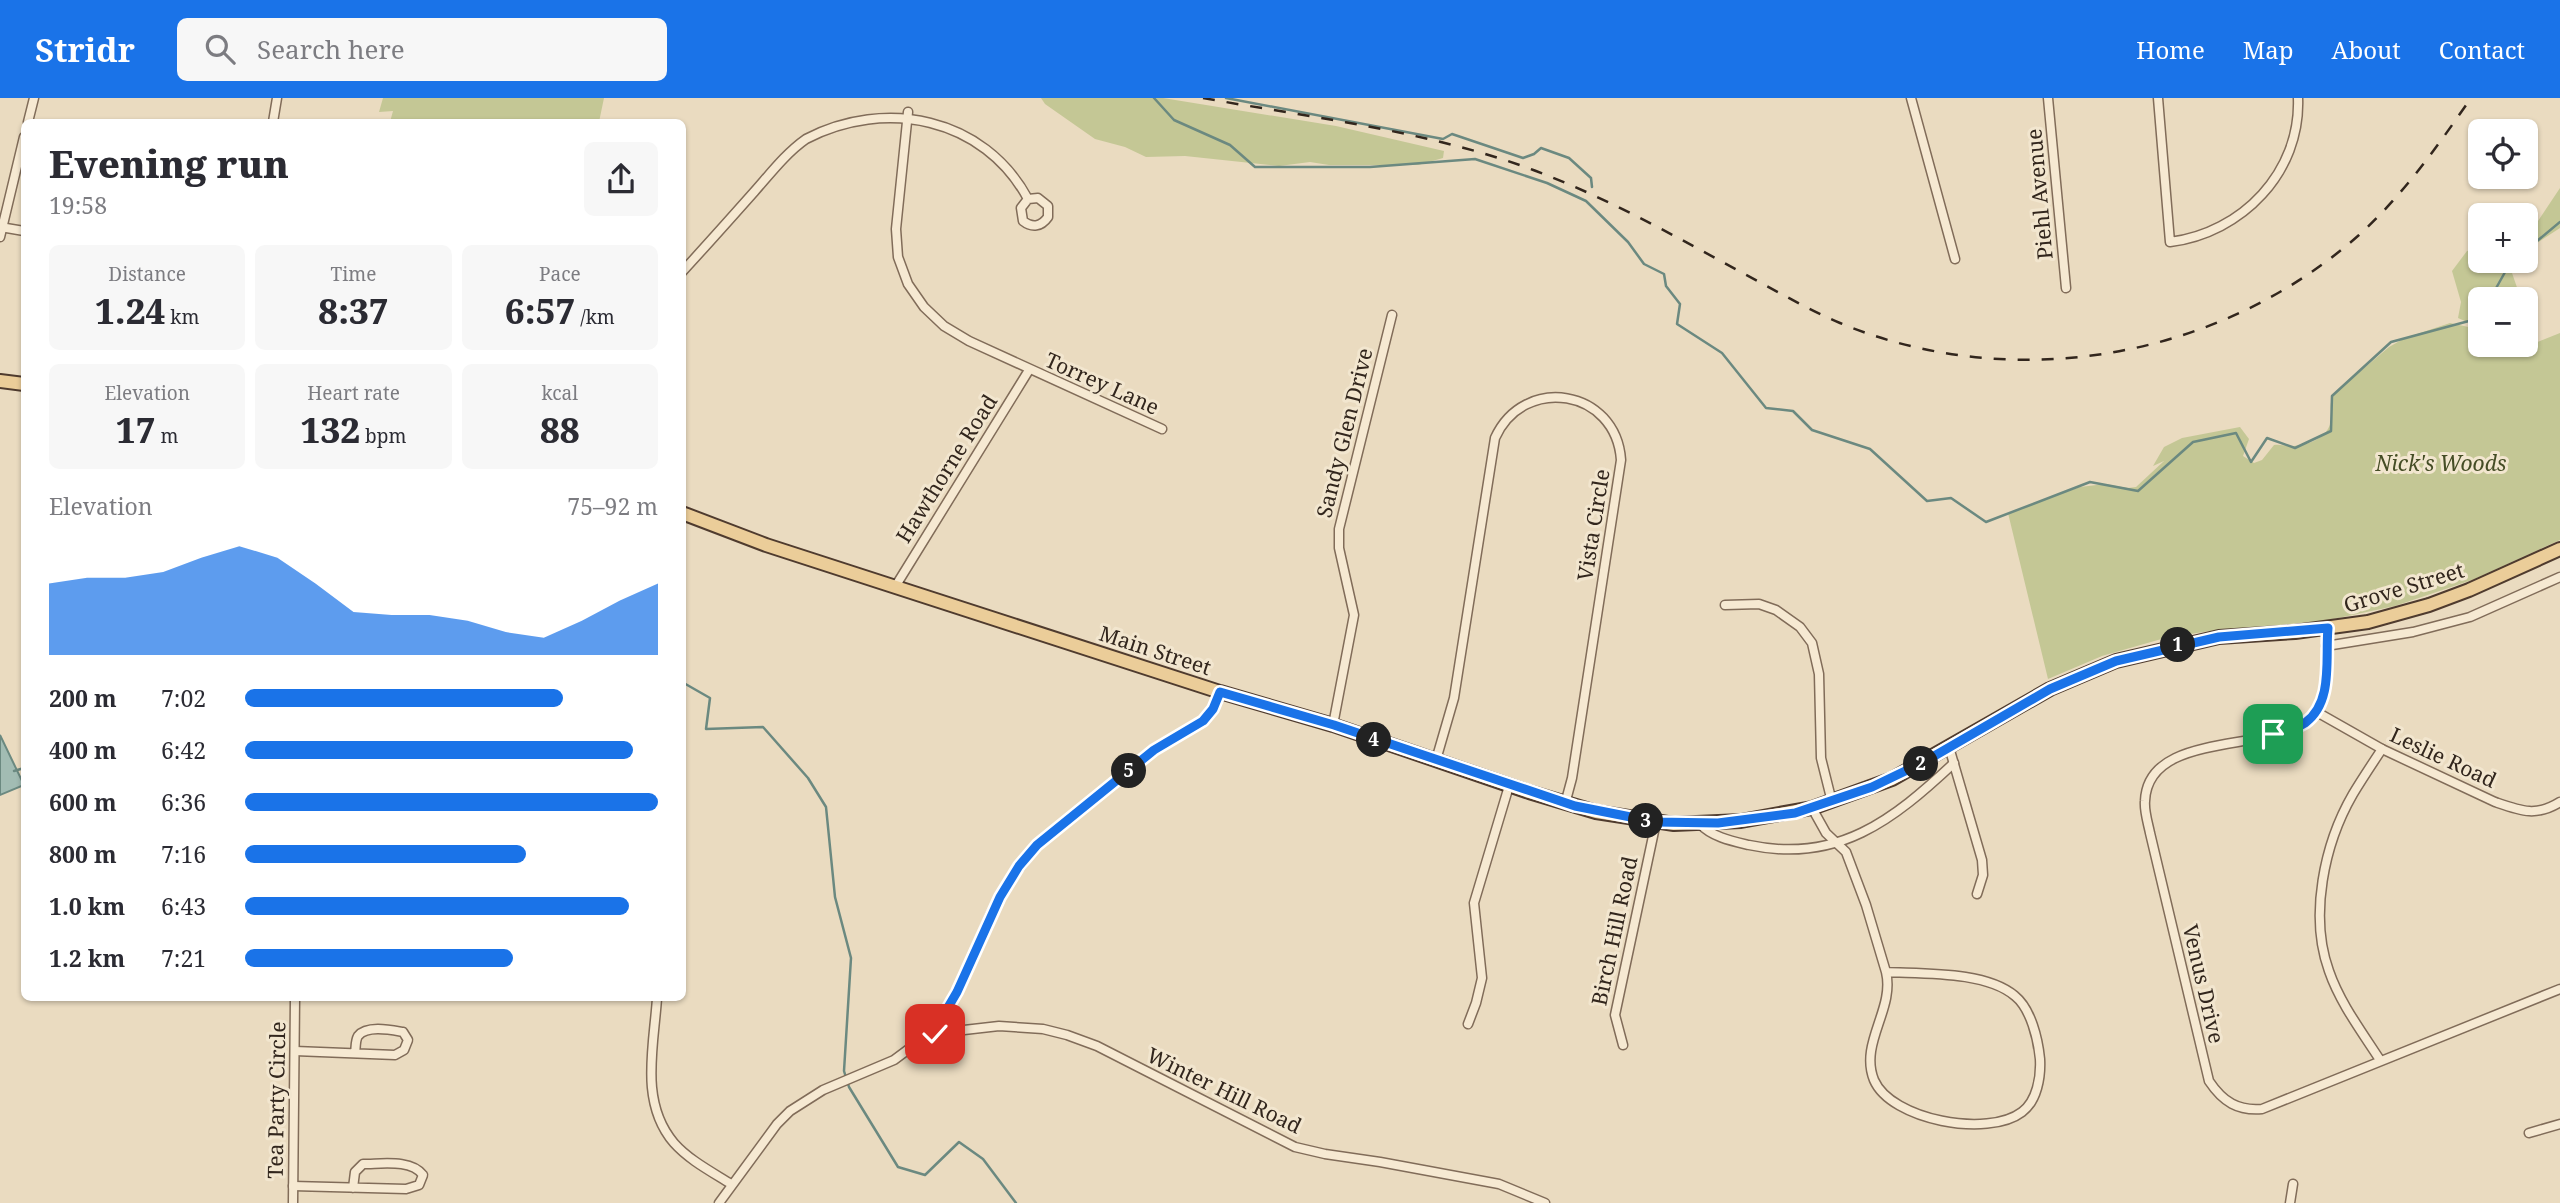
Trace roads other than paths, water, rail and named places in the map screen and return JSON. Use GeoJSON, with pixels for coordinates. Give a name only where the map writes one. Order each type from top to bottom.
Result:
{"type":"FeatureCollection","features":[{"type":"Feature","properties":{"kind":"main road"},"geometry":{"type":"LineString","coordinates":[[0,381],[21,384]]}},
{"type":"Feature","properties":{"kind":"main road","name":"Main Street"},"geometry":{"type":"LineString","coordinates":[[686,515],[722,530],[895,587],[1220,692],[1334,725],[1565,804],[1656,822],[1700,824],[1758,819],[1832,802],[1892,779],[2050,689]]}},
{"type":"Feature","properties":{"kind":"main road","name":"Grove Street"},"geometry":{"type":"LineString","coordinates":[[2050,689],[2116,661],[2198,641],[2368,622],[2429,605],[2469,590],[2560,549]]}},
{"type":"Feature","properties":{"kind":"street"},"geometry":{"type":"LineString","coordinates":[[29,119],[34,98]]}},
{"type":"Feature","properties":{"kind":"street"},"geometry":{"type":"LineString","coordinates":[[274,119],[277,98]]}},
{"type":"Feature","properties":{"kind":"street"},"geometry":{"type":"LineString","coordinates":[[1911,98],[1955,259]]}},
{"type":"Feature","properties":{"kind":"street","name":"Piehl Avenue"},"geometry":{"type":"LineString","coordinates":[[2048,98],[2066,288]]}},
{"type":"Feature","properties":{"kind":"street"},"geometry":{"type":"LineString","coordinates":[[2158,98],[2170,242],[2212,232],[2242,213],[2269,187],[2284,165],[2296,135],[2298,98]]}},
{"type":"Feature","properties":{"kind":"street"},"geometry":{"type":"LineString","coordinates":[[686,268],[796,146],[827,126],[863,114],[908,112],[941,119],[978,140],[1003,164],[1027,199]]}},
{"type":"Feature","properties":{"kind":"street","name":"Torrey Lane"},"geometry":{"type":"LineString","coordinates":[[908,112],[895,243],[908,284],[924,307],[944,326],[969,341],[1162,429]]}},
{"type":"Feature","properties":{"kind":"street"},"geometry":{"type":"LineString","coordinates":[[0,237],[21,149]]}},
{"type":"Feature","properties":{"kind":"street"},"geometry":{"type":"LineString","coordinates":[[1,227],[21,230]]}},
{"type":"Feature","properties":{"kind":"street","name":"Sandy Glen Drive"},"geometry":{"type":"LineString","coordinates":[[1334,725],[1354,615],[1339,548],[1339,529],[1392,315]]}},
{"type":"Feature","properties":{"kind":"street","name":"Hawthorne Road"},"geometry":{"type":"LineString","coordinates":[[895,587],[1029,370]]}},
{"type":"Feature","properties":{"kind":"street","name":"Vista Circle"},"geometry":{"type":"LineString","coordinates":[[1436,760],[1454,698],[1495,438],[1510,415],[1529,403],[1556,397],[1578,401],[1597,412],[1609,424],[1619,444],[1621,460],[1572,778],[1565,804]]}},
{"type":"Feature","properties":{"kind":"street"},"geometry":{"type":"LineString","coordinates":[[2326,646],[2413,632],[2470,617],[2560,577]]}},
{"type":"Feature","properties":{"kind":"street"},"geometry":{"type":"LineString","coordinates":[[1725,605],[1759,604],[1776,610],[1800,626],[1812,643],[1819,674],[1821,758],[1832,802]]}},
{"type":"Feature","properties":{"kind":"street"},"geometry":{"type":"LineString","coordinates":[[2315,711],[2326,687],[2328,628]]}},
{"type":"Feature","properties":{"kind":"street"},"geometry":{"type":"LineString","coordinates":[[719,1203],[731,1184],[790,1111],[805,1099],[894,1060],[929,1034],[957,992],[1004,889],[1037,845],[1154,750],[1203,721],[1213,709],[1220,692]]}},
{"type":"Feature","properties":{"kind":"street","name":"Leslie Road"},"geometry":{"type":"LineString","coordinates":[[2315,711],[2382,749],[2511,808],[2540,812],[2560,802]]}},
{"type":"Feature","properties":{"kind":"street","name":"Venus Drive"},"geometry":{"type":"LineString","coordinates":[[2315,711],[2305,723],[2289,730],[2190,752],[2163,765],[2154,776],[2145,801],[2206,1075],[2215,1090],[2234,1106],[2246,1110],[2262,1109],[2560,989]]}},
{"type":"Feature","properties":{"kind":"street"},"geometry":{"type":"LineString","coordinates":[[1949,747],[1982,860],[1983,875],[1977,894]]}},
{"type":"Feature","properties":{"kind":"street"},"geometry":{"type":"LineString","coordinates":[[2380,1060],[2329,973],[2320,920],[2329,858],[2340,821],[2352,795],[2382,749]]}},
{"type":"Feature","properties":{"kind":"street"},"geometry":{"type":"LineString","coordinates":[[1700,824],[1718,836],[1756,846],[1795,849],[1854,838],[1880,824],[1954,763]]}},
{"type":"Feature","properties":{"kind":"street"},"geometry":{"type":"LineString","coordinates":[[1468,1024],[1482,978],[1474,903],[1509,786]]}},
{"type":"Feature","properties":{"kind":"street"},"geometry":{"type":"LineString","coordinates":[[1812,808],[1826,833],[1846,852],[1852,865],[1886,972],[1888,995],[1870,1059],[1876,1083],[1886,1097],[1902,1108],[1964,1123],[2000,1122],[2025,1110],[2037,1087],[2040,1061],[2028,1013],[2017,997],[1994,985],[1973,979],[1886,972]]}},
{"type":"Feature","properties":{"kind":"street","name":"Birch Hill Road"},"geometry":{"type":"LineString","coordinates":[[1623,1045],[1616,1027],[1615,1015],[1656,822]]}},
{"type":"Feature","properties":{"kind":"street","name":"Tea Party Circle"},"geometry":{"type":"LineString","coordinates":[[293,1203],[295,1001]]}},
{"type":"Feature","properties":{"kind":"street"},"geometry":{"type":"LineString","coordinates":[[657,1001],[651,1081],[657,1113],[675,1143],[731,1184]]}},
{"type":"Feature","properties":{"kind":"street","name":"Winter Hill Road"},"geometry":{"type":"LineString","coordinates":[[929,1034],[991,1027],[1034,1028],[1058,1032],[1097,1046],[1295,1147],[1499,1184],[1545,1203]]}},
{"type":"Feature","properties":{"kind":"street"},"geometry":{"type":"LineString","coordinates":[[295,1051],[395,1055],[404,1050],[408,1040],[403,1032],[366,1030],[356,1041],[355,1053]]}},
{"type":"Feature","properties":{"kind":"street"},"geometry":{"type":"LineString","coordinates":[[2529,1133],[2560,1124]]}},
{"type":"Feature","properties":{"kind":"street"},"geometry":{"type":"LineString","coordinates":[[293,1186],[353,1188],[406,1189],[419,1185],[423,1175],[417,1168],[406,1164],[363,1164],[355,1172],[353,1188]]}},
{"type":"Feature","properties":{"kind":"street"},"geometry":{"type":"LineString","coordinates":[[2290,1203],[2293,1184]]}},
{"type":"Feature","properties":{"kind":"water"},"geometry":{"type":"Polygon","coordinates":[[[0,735],[21,779],[21,786],[0,795],[0,735]]]}},
{"type":"Feature","properties":{"kind":"waterway"},"geometry":{"type":"LineString","coordinates":[[1154,98],[1174,120],[1230,145],[1255,167],[1370,167],[1475,159],[1547,183],[1586,201],[1628,242],[1644,264],[1664,274],[1666,286],[1680,304],[1677,324],[1722,353],[1766,408],[1793,411],[1812,430],[1870,449],[1927,501],[1951,498],[1986,522],[2090,482],[2138,491],[2193,442],[2236,433],[2251,462],[2267,438],[2295,448],[2331,431],[2332,396],[2391,342],[2468,321]]}},
{"type":"Feature","properties":{"kind":"waterway"},"geometry":{"type":"LineString","coordinates":[[1226,98],[1443,139],[1452,134],[1523,158],[1541,148],[1569,158],[1591,178],[1592,187]]}},
{"type":"Feature","properties":{"kind":"waterway"},"geometry":{"type":"LineString","coordinates":[[2538,240],[2560,222]]}},
{"type":"Feature","properties":{"kind":"waterway"},"geometry":{"type":"LineString","coordinates":[[2497,287],[2505,273]]}},
{"type":"Feature","properties":{"kind":"waterway"},"geometry":{"type":"LineString","coordinates":[[686,684],[710,698],[706,729],[763,727],[808,778],[826,807],[835,897],[851,958],[844,1071],[849,1087],[898,1167],[925,1175],[959,1142],[983,1159],[1016,1203]]}},
{"type":"Feature","properties":{"kind":"waterway"},"geometry":{"type":"LineString","coordinates":[[14,771],[21,769]]}},
{"type":"Feature","properties":{"kind":"railway"},"geometry":{"type":"LineString","coordinates":[[1203,98],[1371,127],[1496,157],[1536,171],[1614,205],[1840,323],[1906,345],[1974,357],[2043,359],[2112,353],[2179,336],[2243,311],[2304,277],[2359,235],[2390,204],[2471,98]]}},
{"type":"Feature","properties":{"kind":"park label","name":"Nick's Woods"},"geometry":{"type":"Point","coordinates":[2441,464]}}]}
